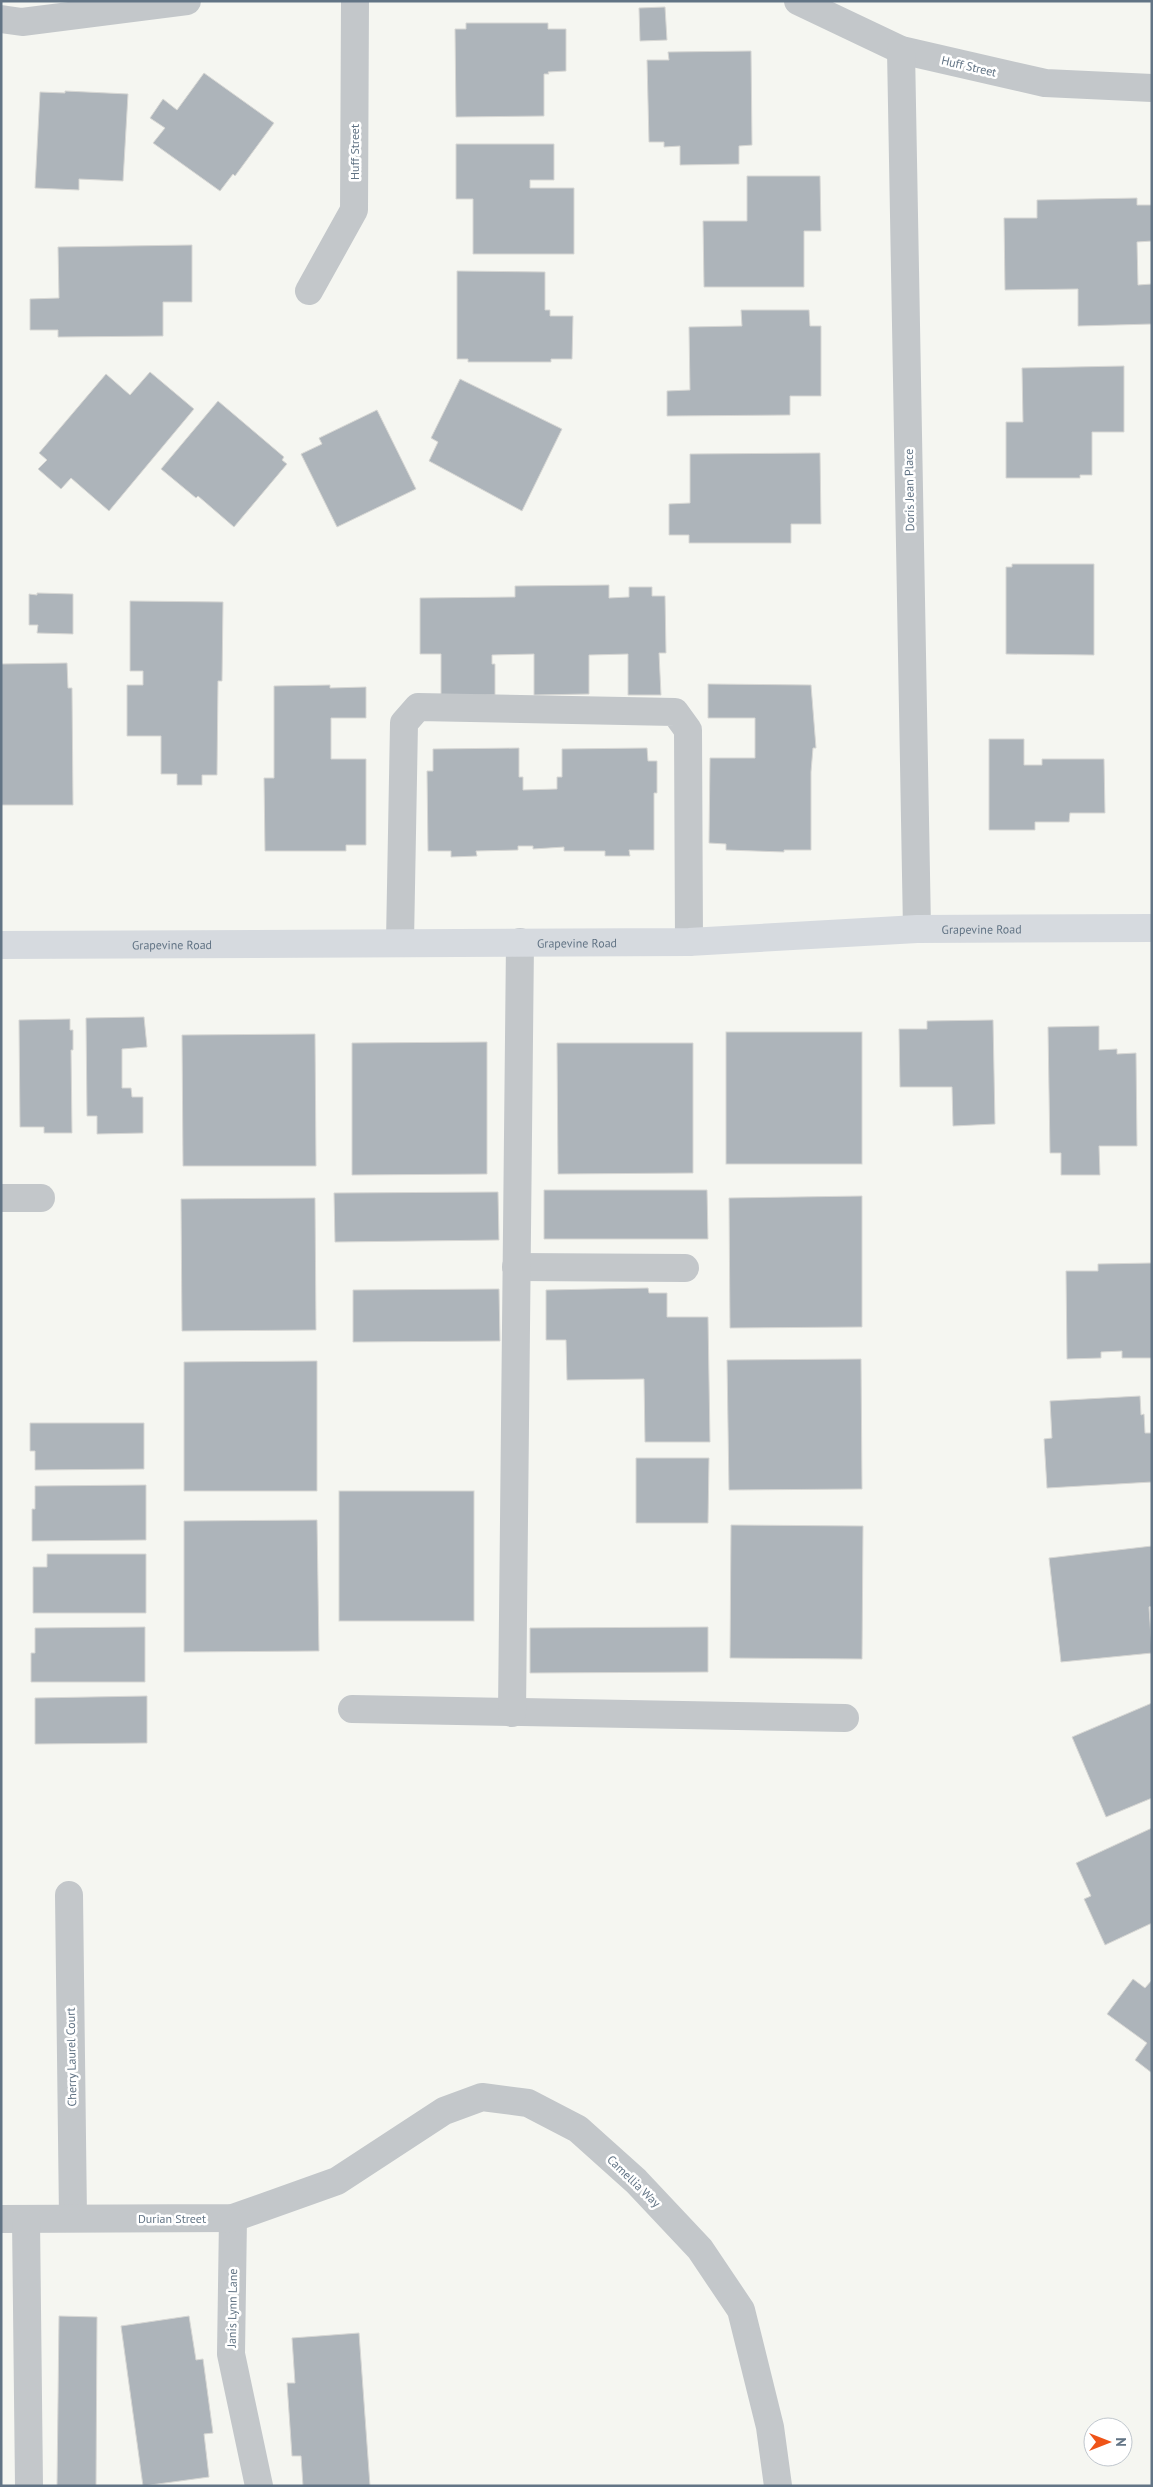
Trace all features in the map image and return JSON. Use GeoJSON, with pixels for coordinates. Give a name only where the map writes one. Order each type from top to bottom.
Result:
{"type":"FeatureCollection","features":[{"type":"Feature","properties":{"kind":"main road","name":"Grapevine Road"},"geometry":{"type":"LineString","coordinates":[[1,945],[689,942],[917,929],[1152,928]]}},
{"type":"Feature","properties":{"kind":"street","name":"Huff Street"},"geometry":{"type":"LineString","coordinates":[[309,291],[354,210],[355,1]]}},
{"type":"Feature","properties":{"kind":"street","name":"Huff Street"},"geometry":{"type":"LineString","coordinates":[[798,1],[901,50],[1045,82],[1152,88]]}},
{"type":"Feature","properties":{"kind":"street"},"geometry":{"type":"LineString","coordinates":[[1,19],[22,22],[182,2]]}},
{"type":"Feature","properties":{"kind":"street","name":"Doris Jean Place"},"geometry":{"type":"LineString","coordinates":[[901,50],[917,929]]}},
{"type":"Feature","properties":{"kind":"street"},"geometry":{"type":"LineString","coordinates":[[400,942],[404,723],[418,707],[675,712],[688,730],[689,942]]}},
{"type":"Feature","properties":{"kind":"street"},"geometry":{"type":"LineString","coordinates":[[512,1713],[520,942]]}},
{"type":"Feature","properties":{"kind":"street"},"geometry":{"type":"LineString","coordinates":[[1,1198],[41,1198]]}},
{"type":"Feature","properties":{"kind":"street"},"geometry":{"type":"LineString","coordinates":[[516,1267],[685,1268]]}},
{"type":"Feature","properties":{"kind":"street"},"geometry":{"type":"LineString","coordinates":[[352,1708],[512,1713],[845,1718]]}},
{"type":"Feature","properties":{"kind":"street","name":"Cherry Laurel Court"},"geometry":{"type":"LineString","coordinates":[[69,1895],[73,2218]]}},
{"type":"Feature","properties":{"kind":"street","name":"Camellia Way"},"geometry":{"type":"LineString","coordinates":[[337,2181],[444,2111],[482,2096],[528,2103],[578,2129],[636,2181],[700,2249],[741,2310],[770,2427],[778,2486]]}},
{"type":"Feature","properties":{"kind":"street","name":"Durian Street"},"geometry":{"type":"LineString","coordinates":[[14,2219],[232,2218],[337,2181]]}},
{"type":"Feature","properties":{"kind":"street","name":"Janis Lynn Lane"},"geometry":{"type":"LineString","coordinates":[[232,2218],[231,2354],[259,2486]]}},
{"type":"Feature","properties":{"kind":"street"},"geometry":{"type":"LineString","coordinates":[[14,2219],[29,2486]]}},
{"type":"Feature","properties":{"kind":"building"},"geometry":{"type":"Polygon","coordinates":[[[665,7],[667,40],[640,41],[639,8],[665,7]]]}},
{"type":"Feature","properties":{"kind":"building"},"geometry":{"type":"Polygon","coordinates":[[[466,23],[548,23],[548,29],[566,29],[566,71],[544,74],[544,116],[456,117],[455,29],[466,29],[466,23]]]}},
{"type":"Feature","properties":{"kind":"building"},"geometry":{"type":"Polygon","coordinates":[[[751,51],[752,145],[739,146],[739,164],[680,165],[680,146],[664,147],[664,142],[649,142],[647,60],[669,60],[668,52],[751,51]]]}},
{"type":"Feature","properties":{"kind":"building"},"geometry":{"type":"Polygon","coordinates":[[[204,73],[274,123],[235,176],[233,174],[220,191],[153,143],[165,128],[150,118],[163,99],[177,110],[204,73]]]}},
{"type":"Feature","properties":{"kind":"building"},"geometry":{"type":"Polygon","coordinates":[[[65,91],[128,94],[123,181],[79,179],[79,190],[35,188],[40,92],[65,93],[65,91]]]}},
{"type":"Feature","properties":{"kind":"building"},"geometry":{"type":"Polygon","coordinates":[[[456,144],[554,144],[554,180],[530,180],[530,188],[574,188],[574,254],[473,254],[473,199],[456,199],[456,144]]]}},
{"type":"Feature","properties":{"kind":"building"},"geometry":{"type":"Polygon","coordinates":[[[747,176],[820,176],[821,231],[804,231],[804,287],[704,287],[703,221],[747,221],[747,176]]]}},
{"type":"Feature","properties":{"kind":"building"},"geometry":{"type":"Polygon","coordinates":[[[1137,198],[1137,205],[1152,205],[1152,241],[1137,242],[1138,285],[1152,284],[1152,324],[1078,326],[1078,289],[1005,290],[1004,218],[1037,218],[1037,200],[1137,198]]]}},
{"type":"Feature","properties":{"kind":"building"},"geometry":{"type":"Polygon","coordinates":[[[192,245],[192,302],[163,302],[163,336],[58,337],[58,330],[30,330],[30,299],[59,298],[58,247],[192,245]]]}},
{"type":"Feature","properties":{"kind":"building"},"geometry":{"type":"Polygon","coordinates":[[[457,271],[545,272],[545,310],[550,310],[550,316],[573,316],[572,359],[551,359],[551,362],[468,362],[468,359],[457,359],[457,271]]]}},
{"type":"Feature","properties":{"kind":"building"},"geometry":{"type":"Polygon","coordinates":[[[741,310],[809,310],[810,326],[821,326],[821,396],[790,396],[790,415],[667,416],[667,391],[690,390],[689,327],[742,326],[741,310]]]}},
{"type":"Feature","properties":{"kind":"building"},"geometry":{"type":"Polygon","coordinates":[[[1124,366],[1124,432],[1092,432],[1092,475],[1080,475],[1080,478],[1006,478],[1006,422],[1023,422],[1022,368],[1124,366]]]}},
{"type":"Feature","properties":{"kind":"building"},"geometry":{"type":"Polygon","coordinates":[[[150,372],[194,409],[109,511],[71,478],[61,489],[38,469],[47,460],[39,453],[106,374],[130,395],[150,372]]]}},
{"type":"Feature","properties":{"kind":"building"},"geometry":{"type":"Polygon","coordinates":[[[460,379],[562,429],[522,511],[429,461],[438,442],[431,438],[460,379]]]}},
{"type":"Feature","properties":{"kind":"building"},"geometry":{"type":"Polygon","coordinates":[[[218,401],[284,457],[282,460],[287,464],[234,527],[198,496],[196,498],[161,469],[218,401]]]}},
{"type":"Feature","properties":{"kind":"building"},"geometry":{"type":"Polygon","coordinates":[[[377,410],[416,489],[337,527],[301,454],[322,444],[319,438],[377,410]]]}},
{"type":"Feature","properties":{"kind":"building"},"geometry":{"type":"Polygon","coordinates":[[[820,453],[821,524],[791,524],[791,543],[689,543],[689,535],[669,535],[669,504],[690,503],[690,454],[820,453]]]}},
{"type":"Feature","properties":{"kind":"building"},"geometry":{"type":"Polygon","coordinates":[[[1012,564],[1094,564],[1094,655],[1006,654],[1006,567],[1012,567],[1012,564]]]}},
{"type":"Feature","properties":{"kind":"building"},"geometry":{"type":"Polygon","coordinates":[[[609,585],[609,598],[629,597],[629,587],[652,587],[652,596],[665,596],[666,653],[659,653],[661,695],[628,695],[628,654],[589,655],[589,694],[534,695],[534,654],[492,655],[492,664],[495,664],[495,695],[441,696],[441,654],[420,654],[420,598],[515,597],[515,586],[609,585]]]}},
{"type":"Feature","properties":{"kind":"building"},"geometry":{"type":"Polygon","coordinates":[[[37,593],[73,594],[73,634],[37,633],[38,625],[29,625],[29,594],[37,595],[37,593]]]}},
{"type":"Feature","properties":{"kind":"building"},"geometry":{"type":"Polygon","coordinates":[[[130,601],[223,602],[222,681],[218,681],[217,775],[202,775],[202,785],[177,785],[177,774],[161,774],[161,736],[127,736],[127,685],[143,685],[143,671],[130,671],[130,601]]]}},
{"type":"Feature","properties":{"kind":"building"},"geometry":{"type":"Polygon","coordinates":[[[67,663],[68,688],[72,688],[73,805],[1,805],[1,664],[67,663]]]}},
{"type":"Feature","properties":{"kind":"building"},"geometry":{"type":"Polygon","coordinates":[[[708,684],[811,685],[816,748],[813,748],[811,772],[811,850],[784,850],[784,852],[726,850],[726,844],[709,843],[710,758],[755,758],[755,718],[708,718],[708,684]]]}},
{"type":"Feature","properties":{"kind":"building"},"geometry":{"type":"Polygon","coordinates":[[[330,685],[330,688],[366,687],[366,718],[331,718],[331,759],[366,759],[366,845],[346,845],[346,851],[265,851],[264,778],[274,778],[274,686],[330,685]]]}},
{"type":"Feature","properties":{"kind":"building"},"geometry":{"type":"Polygon","coordinates":[[[989,739],[1024,739],[1024,765],[1042,765],[1042,759],[1104,759],[1105,813],[1070,813],[1069,822],[1035,822],[1035,830],[989,830],[989,739]]]}},
{"type":"Feature","properties":{"kind":"building"},"geometry":{"type":"Polygon","coordinates":[[[519,748],[519,777],[523,777],[523,790],[557,789],[557,777],[562,777],[562,749],[647,748],[648,761],[657,761],[657,793],[654,793],[654,850],[629,850],[630,856],[605,856],[605,851],[564,851],[564,847],[533,849],[533,846],[518,846],[518,850],[476,851],[477,856],[451,857],[451,851],[428,851],[427,771],[433,771],[433,749],[519,748]]]}},
{"type":"Feature","properties":{"kind":"building"},"geometry":{"type":"Polygon","coordinates":[[[144,1017],[147,1047],[122,1049],[122,1088],[131,1088],[132,1097],[143,1097],[143,1133],[97,1134],[97,1116],[87,1116],[86,1018],[144,1017]]]}},
{"type":"Feature","properties":{"kind":"building"},"geometry":{"type":"Polygon","coordinates":[[[70,1019],[70,1030],[73,1030],[73,1050],[71,1050],[72,1133],[44,1133],[44,1127],[20,1127],[19,1020],[70,1019]]]}},
{"type":"Feature","properties":{"kind":"building"},"geometry":{"type":"Polygon","coordinates":[[[993,1020],[995,1124],[953,1126],[952,1087],[900,1087],[899,1029],[927,1029],[927,1021],[993,1020]]]}},
{"type":"Feature","properties":{"kind":"building"},"geometry":{"type":"Polygon","coordinates":[[[1099,1026],[1099,1050],[1117,1049],[1117,1054],[1136,1053],[1137,1146],[1099,1146],[1100,1175],[1061,1175],[1061,1153],[1050,1153],[1048,1027],[1099,1026]]]}},
{"type":"Feature","properties":{"kind":"building"},"geometry":{"type":"Polygon","coordinates":[[[726,1032],[862,1032],[862,1164],[726,1164],[726,1032]]]}},
{"type":"Feature","properties":{"kind":"building"},"geometry":{"type":"Polygon","coordinates":[[[315,1034],[316,1166],[183,1166],[182,1035],[315,1034]]]}},
{"type":"Feature","properties":{"kind":"building"},"geometry":{"type":"Polygon","coordinates":[[[487,1042],[487,1174],[352,1175],[352,1043],[487,1042]]]}},
{"type":"Feature","properties":{"kind":"building"},"geometry":{"type":"Polygon","coordinates":[[[557,1043],[693,1043],[693,1173],[558,1174],[557,1043]]]}},
{"type":"Feature","properties":{"kind":"building"},"geometry":{"type":"Polygon","coordinates":[[[544,1190],[707,1190],[708,1239],[544,1239],[544,1190]]]}},
{"type":"Feature","properties":{"kind":"building"},"geometry":{"type":"Polygon","coordinates":[[[498,1192],[499,1240],[335,1242],[334,1193],[498,1192]]]}},
{"type":"Feature","properties":{"kind":"building"},"geometry":{"type":"Polygon","coordinates":[[[862,1196],[862,1327],[730,1328],[729,1198],[862,1196]]]}},
{"type":"Feature","properties":{"kind":"building"},"geometry":{"type":"Polygon","coordinates":[[[315,1198],[316,1330],[182,1331],[181,1199],[315,1198]]]}},
{"type":"Feature","properties":{"kind":"building"},"geometry":{"type":"Polygon","coordinates":[[[1152,1263],[1152,1358],[1122,1358],[1122,1351],[1101,1352],[1101,1358],[1067,1359],[1066,1271],[1098,1271],[1098,1264],[1152,1263]]]}},
{"type":"Feature","properties":{"kind":"building"},"geometry":{"type":"Polygon","coordinates":[[[648,1288],[649,1293],[667,1293],[667,1317],[708,1317],[710,1442],[645,1442],[644,1379],[567,1380],[566,1340],[546,1340],[546,1290],[648,1288]]]}},
{"type":"Feature","properties":{"kind":"building"},"geometry":{"type":"Polygon","coordinates":[[[499,1289],[500,1341],[353,1342],[353,1290],[499,1289]]]}},
{"type":"Feature","properties":{"kind":"building"},"geometry":{"type":"Polygon","coordinates":[[[861,1359],[862,1489],[729,1490],[727,1360],[861,1359]]]}},
{"type":"Feature","properties":{"kind":"building"},"geometry":{"type":"Polygon","coordinates":[[[317,1361],[317,1491],[184,1491],[184,1362],[317,1361]]]}},
{"type":"Feature","properties":{"kind":"building"},"geometry":{"type":"Polygon","coordinates":[[[1140,1396],[1141,1415],[1144,1414],[1145,1433],[1152,1433],[1152,1482],[1047,1488],[1044,1439],[1052,1438],[1050,1401],[1140,1396]]]}},
{"type":"Feature","properties":{"kind":"building"},"geometry":{"type":"Polygon","coordinates":[[[30,1423],[144,1423],[144,1469],[35,1470],[35,1451],[30,1451],[30,1423]]]}},
{"type":"Feature","properties":{"kind":"building"},"geometry":{"type":"Polygon","coordinates":[[[636,1458],[709,1458],[708,1523],[636,1523],[636,1458]]]}},
{"type":"Feature","properties":{"kind":"building"},"geometry":{"type":"Polygon","coordinates":[[[146,1485],[146,1540],[32,1541],[32,1509],[35,1509],[35,1486],[146,1485]]]}},
{"type":"Feature","properties":{"kind":"building"},"geometry":{"type":"Polygon","coordinates":[[[339,1491],[474,1491],[474,1621],[339,1621],[339,1491]]]}},
{"type":"Feature","properties":{"kind":"building"},"geometry":{"type":"Polygon","coordinates":[[[317,1520],[319,1651],[184,1652],[184,1521],[317,1520]]]}},
{"type":"Feature","properties":{"kind":"building"},"geometry":{"type":"Polygon","coordinates":[[[731,1525],[863,1526],[862,1659],[730,1658],[731,1525]]]}},
{"type":"Feature","properties":{"kind":"building"},"geometry":{"type":"Polygon","coordinates":[[[1152,1546],[1152,1606],[1149,1607],[1152,1653],[1061,1662],[1049,1558],[1152,1546]]]}},
{"type":"Feature","properties":{"kind":"building"},"geometry":{"type":"Polygon","coordinates":[[[47,1554],[146,1554],[146,1613],[33,1613],[33,1567],[47,1567],[47,1554]]]}},
{"type":"Feature","properties":{"kind":"building"},"geometry":{"type":"Polygon","coordinates":[[[145,1627],[145,1682],[31,1682],[31,1653],[35,1653],[35,1628],[145,1627]]]}},
{"type":"Feature","properties":{"kind":"building"},"geometry":{"type":"Polygon","coordinates":[[[708,1627],[708,1672],[530,1673],[530,1628],[708,1627]]]}},
{"type":"Feature","properties":{"kind":"building"},"geometry":{"type":"Polygon","coordinates":[[[147,1696],[147,1743],[35,1744],[35,1698],[147,1696]]]}},
{"type":"Feature","properties":{"kind":"building"},"geometry":{"type":"Polygon","coordinates":[[[1152,1703],[1152,1798],[1106,1817],[1072,1737],[1152,1703]]]}},
{"type":"Feature","properties":{"kind":"building"},"geometry":{"type":"Polygon","coordinates":[[[1152,1828],[1152,1923],[1105,1945],[1084,1899],[1091,1896],[1076,1863],[1152,1828]]]}},
{"type":"Feature","properties":{"kind":"building"},"geometry":{"type":"Polygon","coordinates":[[[1133,1979],[1145,1988],[1152,1980],[1152,2073],[1135,2060],[1147,2043],[1107,2014],[1133,1979]]]}},
{"type":"Feature","properties":{"kind":"building"},"geometry":{"type":"Polygon","coordinates":[[[59,2316],[97,2317],[96,2486],[57,2486],[59,2316]]]}},
{"type":"Feature","properties":{"kind":"building"},"geometry":{"type":"Polygon","coordinates":[[[189,2316],[196,2360],[203,2359],[213,2433],[204,2434],[209,2477],[143,2486],[121,2326],[189,2316]]]}},
{"type":"Feature","properties":{"kind":"building"},"geometry":{"type":"Polygon","coordinates":[[[359,2333],[370,2486],[303,2486],[301,2456],[292,2456],[287,2383],[295,2383],[292,2338],[359,2333]]]}}]}
